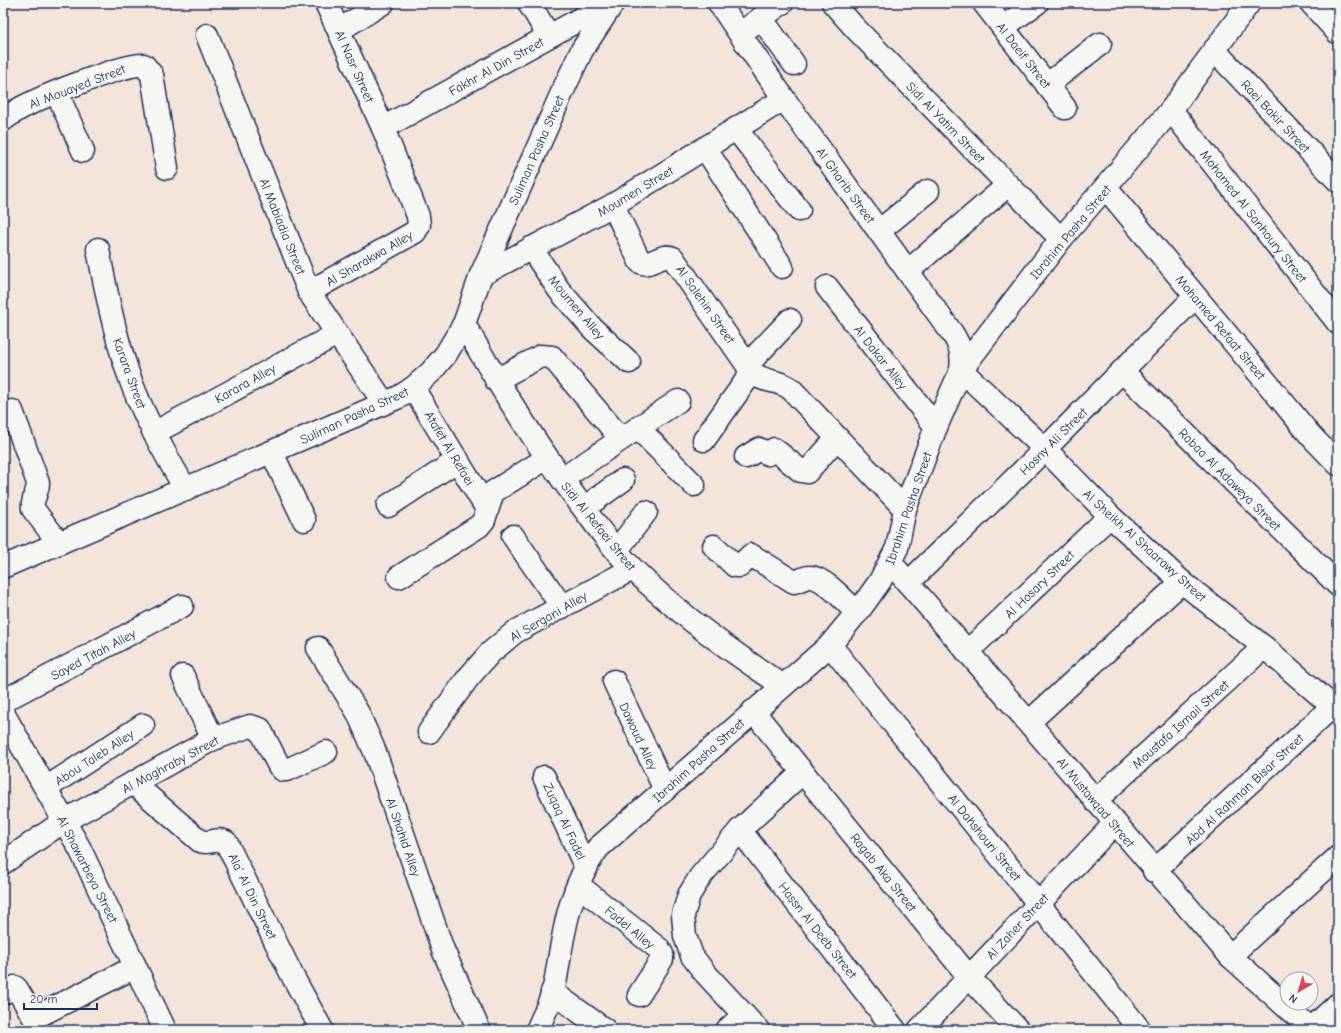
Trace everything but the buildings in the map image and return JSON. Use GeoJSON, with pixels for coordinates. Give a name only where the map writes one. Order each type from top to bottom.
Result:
{"type":"FeatureCollection","features":[{"type":"Feature","properties":{"kind":"street","name":"Al Nasr Street"},"geometry":{"type":"LineString","coordinates":[[326,3],[383,128]]}},
{"type":"Feature","properties":{"kind":"street"},"geometry":{"type":"LineString","coordinates":[[339,30],[383,3]]}},
{"type":"Feature","properties":{"kind":"street"},"geometry":{"type":"LineString","coordinates":[[529,3],[549,36]]}},
{"type":"Feature","properties":{"kind":"street","name":"Fakhr Al Din Street"},"geometry":{"type":"LineString","coordinates":[[383,128],[609,3]]}},
{"type":"Feature","properties":{"kind":"street","name":"Suliman Pasha Street"},"geometry":{"type":"LineString","coordinates":[[3,567],[186,490],[384,403],[414,388],[431,372],[446,354],[464,324],[481,275],[565,86],[582,50],[613,3]]}},
{"type":"Feature","properties":{"kind":"street","name":"Al Gharib Street"},"geometry":{"type":"LineString","coordinates":[[719,3],[784,99],[959,344],[962,357],[961,370]]}},
{"type":"Feature","properties":{"kind":"street"},"geometry":{"type":"LineString","coordinates":[[740,33],[782,3]]}},
{"type":"Feature","properties":{"kind":"street","name":"Sidi Al Yatim Street"},"geometry":{"type":"LineString","coordinates":[[832,3],[860,34],[1061,239]]}},
{"type":"Feature","properties":{"kind":"street","name":"Al Daeif Street"},"geometry":{"type":"LineString","coordinates":[[984,3],[1065,108]]}},
{"type":"Feature","properties":{"kind":"street"},"geometry":{"type":"LineString","coordinates":[[1003,28],[1037,3]]}},
{"type":"Feature","properties":{"kind":"street","name":"Ibrahim Pasha Street"},"geometry":{"type":"LineString","coordinates":[[537,1030],[552,992],[564,924],[582,876],[598,848],[782,685],[830,645],[857,612],[880,581],[891,563],[897,548],[905,509],[936,427],[961,370],[1061,239],[1171,110],[1249,3]]}},
{"type":"Feature","properties":{"kind":"street"},"geometry":{"type":"LineString","coordinates":[[1311,3],[1338,33]]}},
{"type":"Feature","properties":{"kind":"street"},"geometry":{"type":"LineString","coordinates":[[761,18],[794,64]]}},
{"type":"Feature","properties":{"kind":"street","name":"Al Mabiadia Street"},"geometry":{"type":"LineString","coordinates":[[207,35],[309,292],[384,403]]}},
{"type":"Feature","properties":{"kind":"street"},"geometry":{"type":"LineString","coordinates":[[1047,85],[1100,44]]}},
{"type":"Feature","properties":{"kind":"street","name":"Raei Bakir Street"},"geometry":{"type":"LineString","coordinates":[[1214,50],[1338,181]]}},
{"type":"Feature","properties":{"kind":"street","name":"Al Mouayed Street"},"geometry":{"type":"LineString","coordinates":[[5,116],[30,104],[116,69],[141,64],[148,68],[152,75],[168,168]]}},
{"type":"Feature","properties":{"kind":"street"},"geometry":{"type":"LineString","coordinates":[[57,93],[84,151]]}},
{"type":"Feature","properties":{"kind":"street","name":"Moumen Street"},"geometry":{"type":"LineString","coordinates":[[481,275],[613,205],[784,99]]}},
{"type":"Feature","properties":{"kind":"street","name":"Mohamed Al Sanhoury Street"},"geometry":{"type":"LineString","coordinates":[[1171,110],[1338,323]]}},
{"type":"Feature","properties":{"kind":"street","name":"Al Sharakwa Alley"},"geometry":{"type":"LineString","coordinates":[[309,292],[418,229],[418,216],[383,128]]}},
{"type":"Feature","properties":{"kind":"street"},"geometry":{"type":"LineString","coordinates":[[736,129],[799,210]]}},
{"type":"Feature","properties":{"kind":"street"},"geometry":{"type":"LineString","coordinates":[[705,148],[782,267]]}},
{"type":"Feature","properties":{"kind":"street"},"geometry":{"type":"LineString","coordinates":[[908,271],[1008,185]]}},
{"type":"Feature","properties":{"kind":"street","name":"Mohamed Refaat Street"},"geometry":{"type":"LineString","coordinates":[[1106,188],[1311,436],[1338,464]]}},
{"type":"Feature","properties":{"kind":"street"},"geometry":{"type":"LineString","coordinates":[[879,231],[928,191]]}},
{"type":"Feature","properties":{"kind":"street","name":"Al Salehin Street"},"geometry":{"type":"LineString","coordinates":[[613,205],[640,262],[646,264],[667,256],[673,258],[750,369],[765,380],[778,382],[785,385],[905,509]]}},
{"type":"Feature","properties":{"kind":"street","name":"Moumen Alley"},"geometry":{"type":"LineString","coordinates":[[531,248],[559,290],[583,317],[629,362]]}},
{"type":"Feature","properties":{"kind":"street","name":"Karara Street"},"geometry":{"type":"LineString","coordinates":[[98,249],[109,312],[126,367],[154,433],[186,490]]}},
{"type":"Feature","properties":{"kind":"street","name":"Al Dakar Alley"},"geometry":{"type":"LineString","coordinates":[[827,287],[936,427]]}},
{"type":"Feature","properties":{"kind":"street","name":"Hosny Ali Street"},"geometry":{"type":"LineString","coordinates":[[908,583],[1123,372],[1196,297]]}},
{"type":"Feature","properties":{"kind":"street"},"geometry":{"type":"LineString","coordinates":[[704,440],[750,369],[790,320]]}},
{"type":"Feature","properties":{"kind":"street","name":"Sidi Al Refaei Street"},"geometry":{"type":"LineString","coordinates":[[464,324],[496,380],[547,458],[632,569],[685,616],[726,648],[782,685]]}},
{"type":"Feature","properties":{"kind":"street","name":"Karara Alley"},"geometry":{"type":"LineString","coordinates":[[154,433],[336,334]]}},
{"type":"Feature","properties":{"kind":"street"},"geometry":{"type":"LineString","coordinates":[[496,380],[541,356],[552,357],[630,434],[694,484]]}},
{"type":"Feature","properties":{"kind":"street","name":"Al Sheikh Al Shaarawy Street"},"geometry":{"type":"LineString","coordinates":[[961,370],[1045,449],[1110,516],[1182,582],[1264,647],[1336,708]]}},
{"type":"Feature","properties":{"kind":"street","name":"Rabaa Al Adaweya Street"},"geometry":{"type":"LineString","coordinates":[[1123,372],[1338,585]]}},
{"type":"Feature","properties":{"kind":"street","name":"Atafet Al Refaei"},"geometry":{"type":"LineString","coordinates":[[414,388],[487,510]]}},
{"type":"Feature","properties":{"kind":"street"},"geometry":{"type":"LineString","coordinates":[[562,479],[678,401]]}},
{"type":"Feature","properties":{"kind":"street"},"geometry":{"type":"LineString","coordinates":[[12,411],[38,483],[37,492],[32,503],[32,509],[59,543]]}},
{"type":"Feature","properties":{"kind":"street"},"geometry":{"type":"LineString","coordinates":[[746,457],[759,448],[768,454],[774,449],[801,471],[807,472],[837,438]]}},
{"type":"Feature","properties":{"kind":"street"},"geometry":{"type":"LineString","coordinates":[[272,452],[304,520]]}},
{"type":"Feature","properties":{"kind":"street"},"geometry":{"type":"LineString","coordinates":[[399,578],[479,526],[484,520],[493,492],[547,458]]}},
{"type":"Feature","properties":{"kind":"street"},"geometry":{"type":"LineString","coordinates":[[388,506],[458,460]]}},
{"type":"Feature","properties":{"kind":"street"},"geometry":{"type":"LineString","coordinates":[[584,508],[623,480]]}},
{"type":"Feature","properties":{"kind":"street"},"geometry":{"type":"LineString","coordinates":[[617,550],[646,512]]}},
{"type":"Feature","properties":{"kind":"street","name":"Al Hosary Street"},"geometry":{"type":"LineString","coordinates":[[967,652],[1110,516]]}},
{"type":"Feature","properties":{"kind":"street"},"geometry":{"type":"LineString","coordinates":[[513,536],[562,607]]}},
{"type":"Feature","properties":{"kind":"street"},"geometry":{"type":"LineString","coordinates":[[714,546],[735,566],[740,566],[751,555],[794,582],[809,577],[824,582],[857,612]]}},
{"type":"Feature","properties":{"kind":"street","name":"Al Mustawqad Street"},"geometry":{"type":"LineString","coordinates":[[891,563],[1115,823],[1154,871],[1230,956],[1311,1030]]}},
{"type":"Feature","properties":{"kind":"street","name":"Al Sergani Alley"},"geometry":{"type":"LineString","coordinates":[[429,732],[468,678],[490,653],[515,632],[632,569]]}},
{"type":"Feature","properties":{"kind":"street"},"geometry":{"type":"LineString","coordinates":[[1028,723],[1182,582]]}},
{"type":"Feature","properties":{"kind":"street","name":"Sayed Titah Alley"},"geometry":{"type":"LineString","coordinates":[[3,701],[182,606]]}},
{"type":"Feature","properties":{"kind":"street","name":"Al Dahshouri Street"},"geometry":{"type":"LineString","coordinates":[[830,645],[1140,1030]]}},
{"type":"Feature","properties":{"kind":"street","name":"Moustafa Ismail Street"},"geometry":{"type":"LineString","coordinates":[[1096,801],[1264,647]]}},
{"type":"Feature","properties":{"kind":"street","name":"Al Shahid Alley"},"geometry":{"type":"LineString","coordinates":[[318,648],[358,713],[375,752],[443,950],[479,1030]]}},
{"type":"Feature","properties":{"kind":"street"},"geometry":{"type":"LineString","coordinates":[[183,676],[213,739]]}},
{"type":"Feature","properties":{"kind":"street","name":"Dawoud Alley"},"geometry":{"type":"LineString","coordinates":[[614,682],[664,790]]}},
{"type":"Feature","properties":{"kind":"street","name":"Abd Al Rahman Bisar Street"},"geometry":{"type":"LineString","coordinates":[[1154,871],[1336,708]]}},
{"type":"Feature","properties":{"kind":"street","name":"Ragab Aka Street"},"geometry":{"type":"LineString","coordinates":[[753,711],[969,977],[1018,1030]]}},
{"type":"Feature","properties":{"kind":"street","name":"Al Shawarbeya Street"},"geometry":{"type":"LineString","coordinates":[[3,713],[80,848],[165,1030]]}},
{"type":"Feature","properties":{"kind":"street","name":"Abou Taleb Alley"},"geometry":{"type":"LineString","coordinates":[[46,788],[143,725]]}},
{"type":"Feature","properties":{"kind":"street","name":"Al Maghraby Street"},"geometry":{"type":"LineString","coordinates":[[3,863],[64,821],[213,739],[250,726],[255,726],[260,729],[279,766],[285,770],[326,752]]}},
{"type":"Feature","properties":{"kind":"street"},"geometry":{"type":"LineString","coordinates":[[727,1030],[751,1023],[692,956],[685,936],[684,915],[688,895],[700,877],[740,830],[802,772]]}},
{"type":"Feature","properties":{"kind":"street","name":"Zuqaq Al Fadel"},"geometry":{"type":"LineString","coordinates":[[544,777],[582,876]]}},
{"type":"Feature","properties":{"kind":"street","name":"Ala' Al Din Street"},"geometry":{"type":"LineString","coordinates":[[133,783],[200,841],[206,843],[221,840],[226,842],[293,977],[322,1030]]}},
{"type":"Feature","properties":{"kind":"street","name":"Al Zaher Street"},"geometry":{"type":"LineString","coordinates":[[919,1030],[1115,823]]}},
{"type":"Feature","properties":{"kind":"street","name":"Hassn Al Deeb Street"},"geometry":{"type":"LineString","coordinates":[[740,830],[896,1030]]}},
{"type":"Feature","properties":{"kind":"street"},"geometry":{"type":"LineString","coordinates":[[1230,956],[1338,857]]}},
{"type":"Feature","properties":{"kind":"street","name":"Fadel Alley"},"geometry":{"type":"LineString","coordinates":[[582,876],[662,954],[662,959],[639,995]]}},
{"type":"Feature","properties":{"kind":"street"},"geometry":{"type":"LineString","coordinates":[[3,993],[16,988],[34,1018],[135,967]]}},
{"type":"Feature","properties":{"kind":"street"},"geometry":{"type":"LineString","coordinates":[[552,992],[605,1030]]}},
{"type":"Feature","properties":{"kind":"street"},"geometry":{"type":"LineString","coordinates":[[1311,1030],[1338,1004]]}}]}
